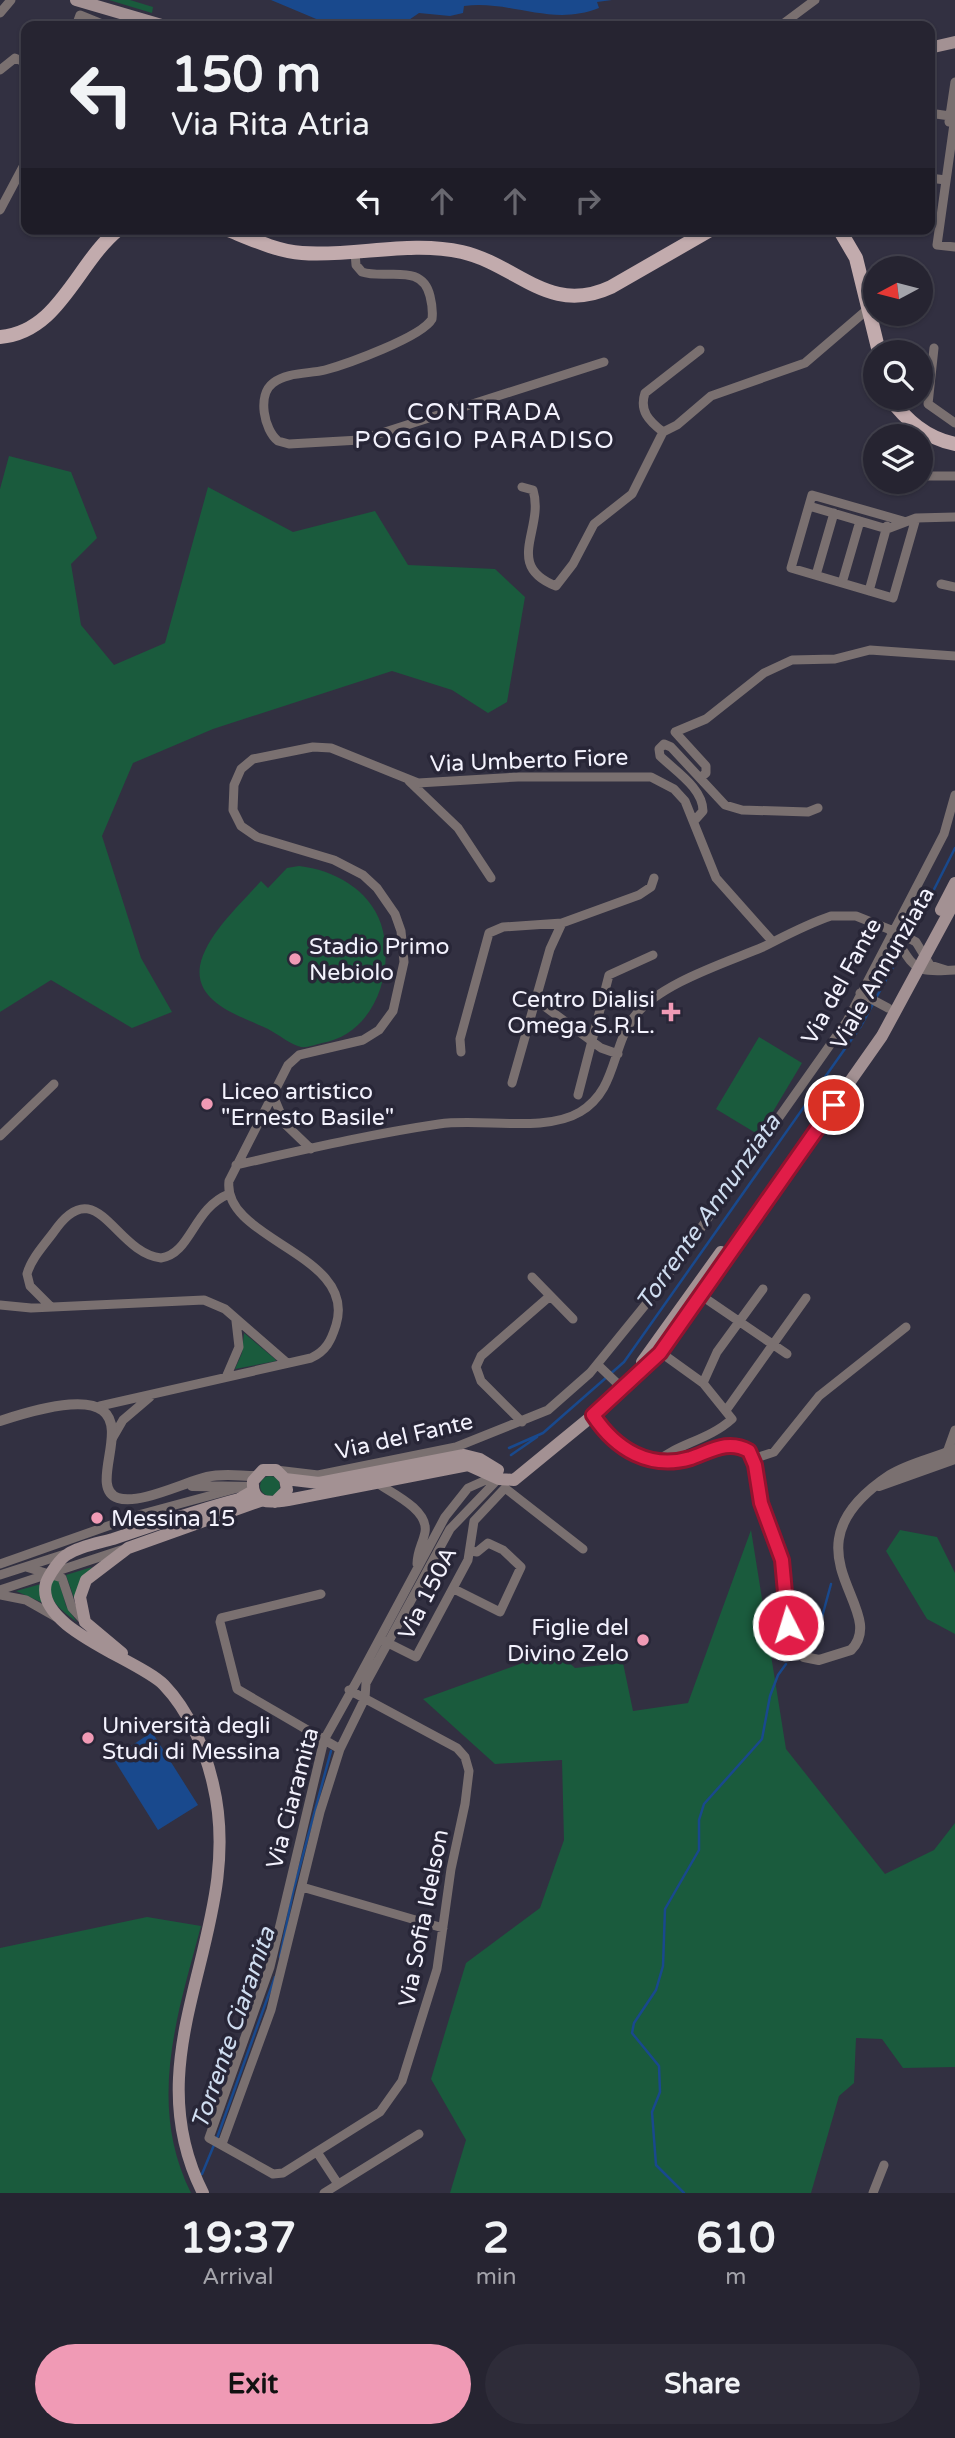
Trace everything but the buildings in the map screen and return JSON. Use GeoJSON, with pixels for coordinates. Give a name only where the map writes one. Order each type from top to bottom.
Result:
{"type":"FeatureCollection","features":[{"type":"Feature","properties":{"kind":"main road"},"geometry":{"type":"LineString","coordinates":[[76,0],[148,21]]}},
{"type":"Feature","properties":{"kind":"main road"},"geometry":{"type":"LineString","coordinates":[[935,47],[955,42]]}},
{"type":"Feature","properties":{"kind":"main road"},"geometry":{"type":"LineString","coordinates":[[0,337],[25,332],[44,318],[114,235]]}},
{"type":"Feature","properties":{"kind":"main road"},"geometry":{"type":"LineString","coordinates":[[243,235],[288,251],[355,252],[426,248],[457,251],[483,259],[549,293],[577,297],[611,287],[702,235]]}},
{"type":"Feature","properties":{"kind":"main road"},"geometry":{"type":"LineString","coordinates":[[843,235],[856,258],[863,288]]}},
{"type":"Feature","properties":{"kind":"main road"},"geometry":{"type":"LineString","coordinates":[[871,326],[873,340]]}},
{"type":"Feature","properties":{"kind":"main road"},"geometry":{"type":"LineString","coordinates":[[873,335],[875,340]]}},
{"type":"Feature","properties":{"kind":"main road"},"geometry":{"type":"LineString","coordinates":[[902,410],[924,432],[955,444]]}},
{"type":"Feature","properties":{"kind":"main road"},"geometry":{"type":"LineString","coordinates":[[909,410],[927,427],[955,438]]}},
{"type":"Feature","properties":{"kind":"main road","name":"Viale Annunziata"},"geometry":{"type":"LineString","coordinates":[[878,1034],[885,1007],[919,959],[955,883]]}},
{"type":"Feature","properties":{"kind":"main road","name":"Viale Annunziata"},"geometry":{"type":"LineString","coordinates":[[503,1479],[529,1467],[593,1415],[660,1353],[698,1293],[878,1034],[955,901]]}},
{"type":"Feature","properties":{"kind":"main road","name":"Viale Annunziata"},"geometry":{"type":"LineString","coordinates":[[623,1385],[698,1293]]}},
{"type":"Feature","properties":{"kind":"main road"},"geometry":{"type":"LineString","coordinates":[[139,1666],[108,1652],[59,1619],[46,1595],[46,1584],[67,1554],[239,1499],[267,1469],[319,1483],[470,1455],[503,1479]]}},
{"type":"Feature","properties":{"kind":"main road"},"geometry":{"type":"LineString","coordinates":[[252,1486],[275,1502],[468,1465],[503,1479]]}},
{"type":"Feature","properties":{"kind":"main road"},"geometry":{"type":"LineString","coordinates":[[275,1502],[284,1495],[281,1474]]}},
{"type":"Feature","properties":{"kind":"main road"},"geometry":{"type":"LineString","coordinates":[[203,2193],[185,2140],[179,2092],[181,2043],[218,1892],[219,1816],[205,1758],[176,1700],[156,1678],[85,1622],[80,1597],[86,1580],[128,1548],[252,1486]]}},
{"type":"Feature","properties":{"kind":"street"},"geometry":{"type":"LineString","coordinates":[[0,13],[11,0]]}},
{"type":"Feature","properties":{"kind":"street"},"geometry":{"type":"LineString","coordinates":[[787,21],[815,0]]}},
{"type":"Feature","properties":{"kind":"street"},"geometry":{"type":"LineString","coordinates":[[78,21],[80,15],[95,21]]}},
{"type":"Feature","properties":{"kind":"street"},"geometry":{"type":"LineString","coordinates":[[1,66],[15,58],[21,61]]}},
{"type":"Feature","properties":{"kind":"street"},"geometry":{"type":"LineString","coordinates":[[955,82],[937,245],[955,247]]}},
{"type":"Feature","properties":{"kind":"street"},"geometry":{"type":"LineString","coordinates":[[935,114],[953,117]]}},
{"type":"Feature","properties":{"kind":"street"},"geometry":{"type":"LineString","coordinates":[[0,210],[21,170]]}},
{"type":"Feature","properties":{"kind":"street"},"geometry":{"type":"LineString","coordinates":[[935,176],[944,175]]}},
{"type":"Feature","properties":{"kind":"street"},"geometry":{"type":"LineString","coordinates":[[355,252],[356,265],[362,272],[407,274],[421,280],[430,294],[432,319],[418,332],[337,366],[289,376],[270,385],[266,392],[266,421],[278,441],[289,444],[360,440],[604,362]]}},
{"type":"Feature","properties":{"kind":"street"},"geometry":{"type":"LineString","coordinates":[[522,487],[533,490],[537,507],[526,556],[537,573],[556,586],[573,564],[594,524],[632,494],[663,432],[677,425],[718,393],[805,363],[863,313]]}},
{"type":"Feature","properties":{"kind":"street"},"geometry":{"type":"LineString","coordinates":[[934,348],[928,404],[955,423]]}},
{"type":"Feature","properties":{"kind":"street"},"geometry":{"type":"LineString","coordinates":[[663,432],[646,417],[642,404],[645,393],[700,350]]}},
{"type":"Feature","properties":{"kind":"street"},"geometry":{"type":"LineString","coordinates":[[933,477],[955,476]]}},
{"type":"Feature","properties":{"kind":"street"},"geometry":{"type":"LineString","coordinates":[[903,521],[812,495],[791,568],[893,598],[916,518]]}},
{"type":"Feature","properties":{"kind":"street"},"geometry":{"type":"LineString","coordinates":[[809,506],[887,529],[916,518],[955,517]]}},
{"type":"Feature","properties":{"kind":"street"},"geometry":{"type":"LineString","coordinates":[[816,575],[834,513]]}},
{"type":"Feature","properties":{"kind":"street"},"geometry":{"type":"LineString","coordinates":[[869,591],[890,517]]}},
{"type":"Feature","properties":{"kind":"street"},"geometry":{"type":"LineString","coordinates":[[842,583],[860,521]]}},
{"type":"Feature","properties":{"kind":"street"},"geometry":{"type":"LineString","coordinates":[[941,584],[955,587]]}},
{"type":"Feature","properties":{"kind":"street"},"geometry":{"type":"LineString","coordinates":[[700,778],[706,772],[706,766],[675,732],[706,719],[767,671],[792,660],[835,659],[870,650],[955,656]]}},
{"type":"Feature","properties":{"kind":"street"},"geometry":{"type":"LineString","coordinates":[[695,820],[703,811],[702,802],[684,778],[660,756],[661,746],[671,747],[716,797],[733,808],[808,812],[818,808]]}},
{"type":"Feature","properties":{"kind":"street","name":"Via Umberto Fiore"},"geometry":{"type":"LineString","coordinates":[[229,1194],[229,1181],[236,1164],[283,1072],[299,1055],[363,1040],[385,1024],[399,991],[403,942],[390,906],[363,875],[334,860],[257,837],[241,826],[232,802],[236,777],[247,764],[260,756],[322,747],[345,752],[408,781],[643,776],[674,789],[695,820],[716,878],[773,942]]}},
{"type":"Feature","properties":{"kind":"street"},"geometry":{"type":"LineString","coordinates":[[408,781],[458,828],[491,878]]}},
{"type":"Feature","properties":{"kind":"street","name":"Via del Fante"},"geometry":{"type":"LineString","coordinates":[[281,1474],[318,1475],[474,1441],[548,1410],[600,1367],[846,1021],[944,834],[955,795]]}},
{"type":"Feature","properties":{"kind":"street"},"geometry":{"type":"LineString","coordinates":[[461,1052],[460,1039],[489,933],[502,927],[562,923],[639,895],[647,891],[654,878]]}},
{"type":"Feature","properties":{"kind":"street"},"geometry":{"type":"LineString","coordinates":[[236,1164],[438,1125],[565,1119],[582,1111],[597,1098],[609,1079],[632,1019],[653,999],[773,942],[838,915],[856,916],[916,942],[919,959]]}},
{"type":"Feature","properties":{"kind":"street"},"geometry":{"type":"LineString","coordinates":[[512,1083],[550,949],[562,923]]}},
{"type":"Feature","properties":{"kind":"street"},"geometry":{"type":"LineString","coordinates":[[891,932],[931,973],[950,970]]}},
{"type":"Feature","properties":{"kind":"street"},"geometry":{"type":"LineString","coordinates":[[578,1095],[609,975],[653,956]]}},
{"type":"Feature","properties":{"kind":"street"},"geometry":{"type":"LineString","coordinates":[[862,994],[885,1007]]}},
{"type":"Feature","properties":{"kind":"street"},"geometry":{"type":"LineString","coordinates":[[536,1000],[591,1041],[618,1054]]}},
{"type":"Feature","properties":{"kind":"street"},"geometry":{"type":"LineString","coordinates":[[0,1136],[54,1084]]}},
{"type":"Feature","properties":{"kind":"street"},"geometry":{"type":"LineString","coordinates":[[272,1093],[285,1124],[312,1149]]}},
{"type":"Feature","properties":{"kind":"street"},"geometry":{"type":"LineString","coordinates":[[0,1421],[48,1406],[100,1406],[311,1358],[328,1345],[339,1310],[336,1291],[328,1279],[241,1212],[229,1194],[214,1200],[177,1251],[160,1258],[134,1248],[109,1220],[94,1210],[81,1209],[68,1214],[27,1274],[30,1286],[51,1307]]}},
{"type":"Feature","properties":{"kind":"street"},"geometry":{"type":"LineString","coordinates":[[532,1277],[573,1319]]}},
{"type":"Feature","properties":{"kind":"street"},"geometry":{"type":"LineString","coordinates":[[702,1383],[717,1352],[763,1289]]}},
{"type":"Feature","properties":{"kind":"street"},"geometry":{"type":"LineString","coordinates":[[698,1293],[787,1354]]}},
{"type":"Feature","properties":{"kind":"street"},"geometry":{"type":"LineString","coordinates":[[522,1422],[481,1381],[476,1367],[481,1356],[550,1296]]}},
{"type":"Feature","properties":{"kind":"street"},"geometry":{"type":"LineString","coordinates":[[727,1409],[806,1298]]}},
{"type":"Feature","properties":{"kind":"street"},"geometry":{"type":"LineString","coordinates":[[0,1305],[51,1307],[204,1300],[225,1309],[287,1363]]}},
{"type":"Feature","properties":{"kind":"street"},"geometry":{"type":"LineString","coordinates":[[227,1375],[239,1347],[236,1321]]}},
{"type":"Feature","properties":{"kind":"street"},"geometry":{"type":"LineString","coordinates":[[753,1459],[774,1452],[819,1396],[906,1327]]}},
{"type":"Feature","properties":{"kind":"street"},"geometry":{"type":"LineString","coordinates":[[658,1461],[666,1454],[684,1448],[723,1427],[732,1419],[727,1409],[702,1383],[660,1353]]}},
{"type":"Feature","properties":{"kind":"street"},"geometry":{"type":"LineString","coordinates":[[600,1367],[623,1385]]}},
{"type":"Feature","properties":{"kind":"street"},"geometry":{"type":"LineString","coordinates":[[112,1439],[123,1420],[152,1395]]}},
{"type":"Feature","properties":{"kind":"street"},"geometry":{"type":"LineString","coordinates":[[100,1406],[112,1419],[106,1479],[107,1488],[115,1496],[130,1499],[186,1486],[214,1476],[252,1486]]}},
{"type":"Feature","properties":{"kind":"street"},"geometry":{"type":"LineString","coordinates":[[593,1415],[620,1446],[642,1458],[658,1461],[687,1459],[727,1445],[745,1448],[753,1459],[759,1495],[782,1560],[790,1639],[799,1654],[813,1660],[844,1655],[859,1639],[860,1619],[839,1568],[838,1543],[852,1509],[890,1475],[950,1456],[955,1430]]}},
{"type":"Feature","properties":{"kind":"street"},"geometry":{"type":"LineString","coordinates":[[451,1457],[474,1441]]}},
{"type":"Feature","properties":{"kind":"street"},"geometry":{"type":"LineString","coordinates":[[468,1465],[474,1472],[472,1485]]}},
{"type":"Feature","properties":{"kind":"street"},"geometry":{"type":"LineString","coordinates":[[503,1479],[583,1549]]}},
{"type":"Feature","properties":{"kind":"street","name":"Via Ciaramita"},"geometry":{"type":"LineString","coordinates":[[503,1479],[472,1485],[445,1517],[417,1567],[383,1641],[366,1683],[365,1698],[340,1749],[271,2010],[222,2144],[209,2138],[258,2006],[324,1740],[349,1690],[383,1641],[450,1529],[484,1492],[503,1479]]}},
{"type":"Feature","properties":{"kind":"street","name":"Via 150A"},"geometry":{"type":"LineString","coordinates":[[383,1641],[416,1657],[454,1589],[471,1551],[474,1521],[503,1479]]}},
{"type":"Feature","properties":{"kind":"street"},"geometry":{"type":"LineString","coordinates":[[377,1483],[423,1517],[426,1528],[417,1553],[417,1567]]}},
{"type":"Feature","properties":{"kind":"street"},"geometry":{"type":"LineString","coordinates":[[186,1486],[252,1486]]}},
{"type":"Feature","properties":{"kind":"street"},"geometry":{"type":"LineString","coordinates":[[210,1496],[220,1486]]}},
{"type":"Feature","properties":{"kind":"street"},"geometry":{"type":"LineString","coordinates":[[0,1564],[142,1514],[252,1486]]}},
{"type":"Feature","properties":{"kind":"street"},"geometry":{"type":"LineString","coordinates":[[454,1589],[500,1612],[521,1567],[503,1550],[488,1543],[477,1552],[471,1551]]}},
{"type":"Feature","properties":{"kind":"street"},"geometry":{"type":"LineString","coordinates":[[0,1590],[128,1548]]}},
{"type":"Feature","properties":{"kind":"street"},"geometry":{"type":"LineString","coordinates":[[0,1575],[67,1554]]}},
{"type":"Feature","properties":{"kind":"street"},"geometry":{"type":"LineString","coordinates":[[26,1567],[52,1573],[65,1582],[72,1608],[85,1622]]}},
{"type":"Feature","properties":{"kind":"street"},"geometry":{"type":"LineString","coordinates":[[321,1594],[221,1618],[220,1622],[236,1687],[340,1749]]}},
{"type":"Feature","properties":{"kind":"street"},"geometry":{"type":"LineString","coordinates":[[0,1595],[26,1600],[59,1619]]}},
{"type":"Feature","properties":{"kind":"street","name":"Via Sofia Idelson"},"geometry":{"type":"LineString","coordinates":[[222,2144],[277,2174],[380,2112],[396,2091],[430,1994],[465,1804],[468,1764],[457,1748],[448,1742],[349,1690]]}},
{"type":"Feature","properties":{"kind":"street"},"geometry":{"type":"LineString","coordinates":[[302,1887],[443,1928]]}},
{"type":"Feature","properties":{"kind":"street"},"geometry":{"type":"LineString","coordinates":[[282,1915],[296,1917]]}},
{"type":"Feature","properties":{"kind":"street"},"geometry":{"type":"LineString","coordinates":[[324,2193],[419,2134]]}},
{"type":"Feature","properties":{"kind":"street"},"geometry":{"type":"LineString","coordinates":[[317,2152],[338,2184]]}},
{"type":"Feature","properties":{"kind":"street"},"geometry":{"type":"LineString","coordinates":[[873,2193],[884,2165]]}},
{"type":"Feature","properties":{"kind":"green space"},"geometry":{"type":"Polygon","coordinates":[[[109,0],[130,0],[153,7],[152,13],[109,0]]]}},
{"type":"Feature","properties":{"kind":"green space"},"geometry":{"type":"Polygon","coordinates":[[[9,456],[71,472],[97,538],[71,564],[81,625],[114,665],[165,643],[208,487],[293,532],[375,511],[408,565],[495,569],[525,597],[507,702],[488,713],[452,690],[392,671],[213,729],[133,763],[102,836],[141,958],[172,1012],[132,1028],[51,980],[0,1012],[0,489],[9,456]]]}},
{"type":"Feature","properties":{"kind":"green space","name":"Stadio Primo Nebiolo"},"geometry":{"type":"Polygon","coordinates":[[[299,866],[337,877],[359,891],[381,924],[386,961],[377,997],[368,1014],[356,1027],[340,1037],[303,1047],[223,1007],[205,990],[200,979],[200,966],[209,943],[234,910],[261,881],[268,888],[287,868],[299,866]]]}},
{"type":"Feature","properties":{"kind":"green space"},"geometry":{"type":"Polygon","coordinates":[[[759,1037],[802,1063],[759,1135],[716,1109],[759,1037]]]}},
{"type":"Feature","properties":{"kind":"green space"},"geometry":{"type":"Polygon","coordinates":[[[244,1333],[276,1361],[235,1369],[242,1353],[244,1333]]]}},
{"type":"Feature","properties":{"kind":"green space"},"geometry":{"type":"Polygon","coordinates":[[[270,1476],[277,1479],[280,1486],[277,1493],[270,1496],[263,1493],[260,1486],[263,1479],[270,1476]]]}},
{"type":"Feature","properties":{"kind":"green space"},"geometry":{"type":"Polygon","coordinates":[[[751,1530],[786,1749],[885,1874],[934,1850],[955,1823],[955,2067],[903,2068],[882,2039],[856,2038],[854,2083],[839,2096],[811,2193],[450,2193],[466,2140],[431,2079],[466,1963],[540,1908],[564,1840],[562,1760],[495,1764],[423,1699],[556,1651],[575,1668],[623,1663],[633,1711],[688,1703],[751,1530]]]}},
{"type":"Feature","properties":{"kind":"green space"},"geometry":{"type":"Polygon","coordinates":[[[900,1530],[937,1537],[955,1573],[955,1634],[927,1619],[886,1551],[900,1530]]]}},
{"type":"Feature","properties":{"kind":"green space"},"geometry":{"type":"Polygon","coordinates":[[[92,1567],[80,1582],[74,1598],[66,1575],[92,1567]]]}},
{"type":"Feature","properties":{"kind":"green space"},"geometry":{"type":"Polygon","coordinates":[[[53,1579],[59,1581],[66,1606],[77,1622],[56,1604],[51,1593],[53,1579]]]}},
{"type":"Feature","properties":{"kind":"green space"},"geometry":{"type":"Polygon","coordinates":[[[41,1584],[43,1603],[16,1591],[41,1584]]]}},
{"type":"Feature","properties":{"kind":"green space"},"geometry":{"type":"Polygon","coordinates":[[[147,1917],[201,1926],[176,2027],[168,2093],[178,2160],[191,2193],[0,2193],[0,1948],[147,1917]]]}},
{"type":"Feature","properties":{"kind":"water"},"geometry":{"type":"Polygon","coordinates":[[[271,0],[612,0],[597,2],[599,8],[564,15],[482,5],[464,6],[463,13],[450,16],[419,13],[407,21],[321,21],[271,0]]]}},
{"type":"Feature","properties":{"kind":"water"},"geometry":{"type":"Polygon","coordinates":[[[152,1732],[198,1805],[158,1830],[113,1758],[152,1732]]]}},
{"type":"Feature","properties":{"kind":"waterway","name":"Torrente Annunziata"},"geometry":{"type":"LineString","coordinates":[[919,919],[955,848]]}},
{"type":"Feature","properties":{"kind":"waterway","name":"Torrente Annunziata"},"geometry":{"type":"LineString","coordinates":[[876,998],[897,960]]}},
{"type":"Feature","properties":{"kind":"waterway","name":"Torrente Annunziata"},"geometry":{"type":"LineString","coordinates":[[509,1448],[543,1433],[624,1362],[861,1026],[873,1004]]}},
{"type":"Feature","properties":{"kind":"waterway","name":"Torrente Ciaramita"},"geometry":{"type":"LineString","coordinates":[[511,1455],[537,1437]]}},
{"type":"Feature","properties":{"kind":"waterway"},"geometry":{"type":"LineString","coordinates":[[805,1642],[822,1617],[831,1584]]}},
{"type":"Feature","properties":{"kind":"waterway"},"geometry":{"type":"LineString","coordinates":[[684,2193],[656,2165],[652,2112],[660,2092],[659,2066],[632,2033],[634,2023],[656,1990],[663,1966],[665,1909],[699,1850],[699,1820],[704,1804],[762,1739],[770,1696],[778,1675],[786,1664]]}},
{"type":"Feature","properties":{"kind":"waterway","name":"Torrente Ciaramita"},"geometry":{"type":"LineString","coordinates":[[280,1957],[293,1892],[331,1751]]}},
{"type":"Feature","properties":{"kind":"waterway","name":"Torrente Ciaramita"},"geometry":{"type":"LineString","coordinates":[[217,2138],[275,1977]]}},
{"type":"Feature","properties":{"kind":"waterway","name":"Torrente Ciaramita"},"geometry":{"type":"LineString","coordinates":[[202,2174],[214,2145]]}},
{"type":"Feature","properties":{"kind":"place","name":"Stadio Primo Nebiolo"},"geometry":{"type":"Point","coordinates":[295,959]}},
{"type":"Feature","properties":{"kind":"place","name":"Centro Dialisi Omega S.R.L."},"geometry":{"type":"Point","coordinates":[671,1012]}},
{"type":"Feature","properties":{"kind":"place","name":"Liceo artistico \"Ernesto Basile\""},"geometry":{"type":"Point","coordinates":[207,1104]}},
{"type":"Feature","properties":{"kind":"place","name":"Messina 15"},"geometry":{"type":"Point","coordinates":[97,1518]}},
{"type":"Feature","properties":{"kind":"place","name":"Figlie del Divino Zelo"},"geometry":{"type":"Point","coordinates":[643,1640]}},
{"type":"Feature","properties":{"kind":"place","name":"Università degli Studi di Messina"},"geometry":{"type":"Point","coordinates":[88,1738]}},
{"type":"Feature","properties":{"kind":"district","name":"CONTRADA POGGIO PARADISO"},"geometry":{"type":"Point","coordinates":[485,426]}},
{"type":"Feature","properties":{"kind":"route"},"geometry":{"type":"LineString","coordinates":[[788,1625],[782,1560],[761,1503],[755,1465],[749,1451],[727,1445],[679,1460],[650,1460],[634,1455],[620,1446],[593,1415],[648,1367],[660,1353],[834,1105]]}}]}
